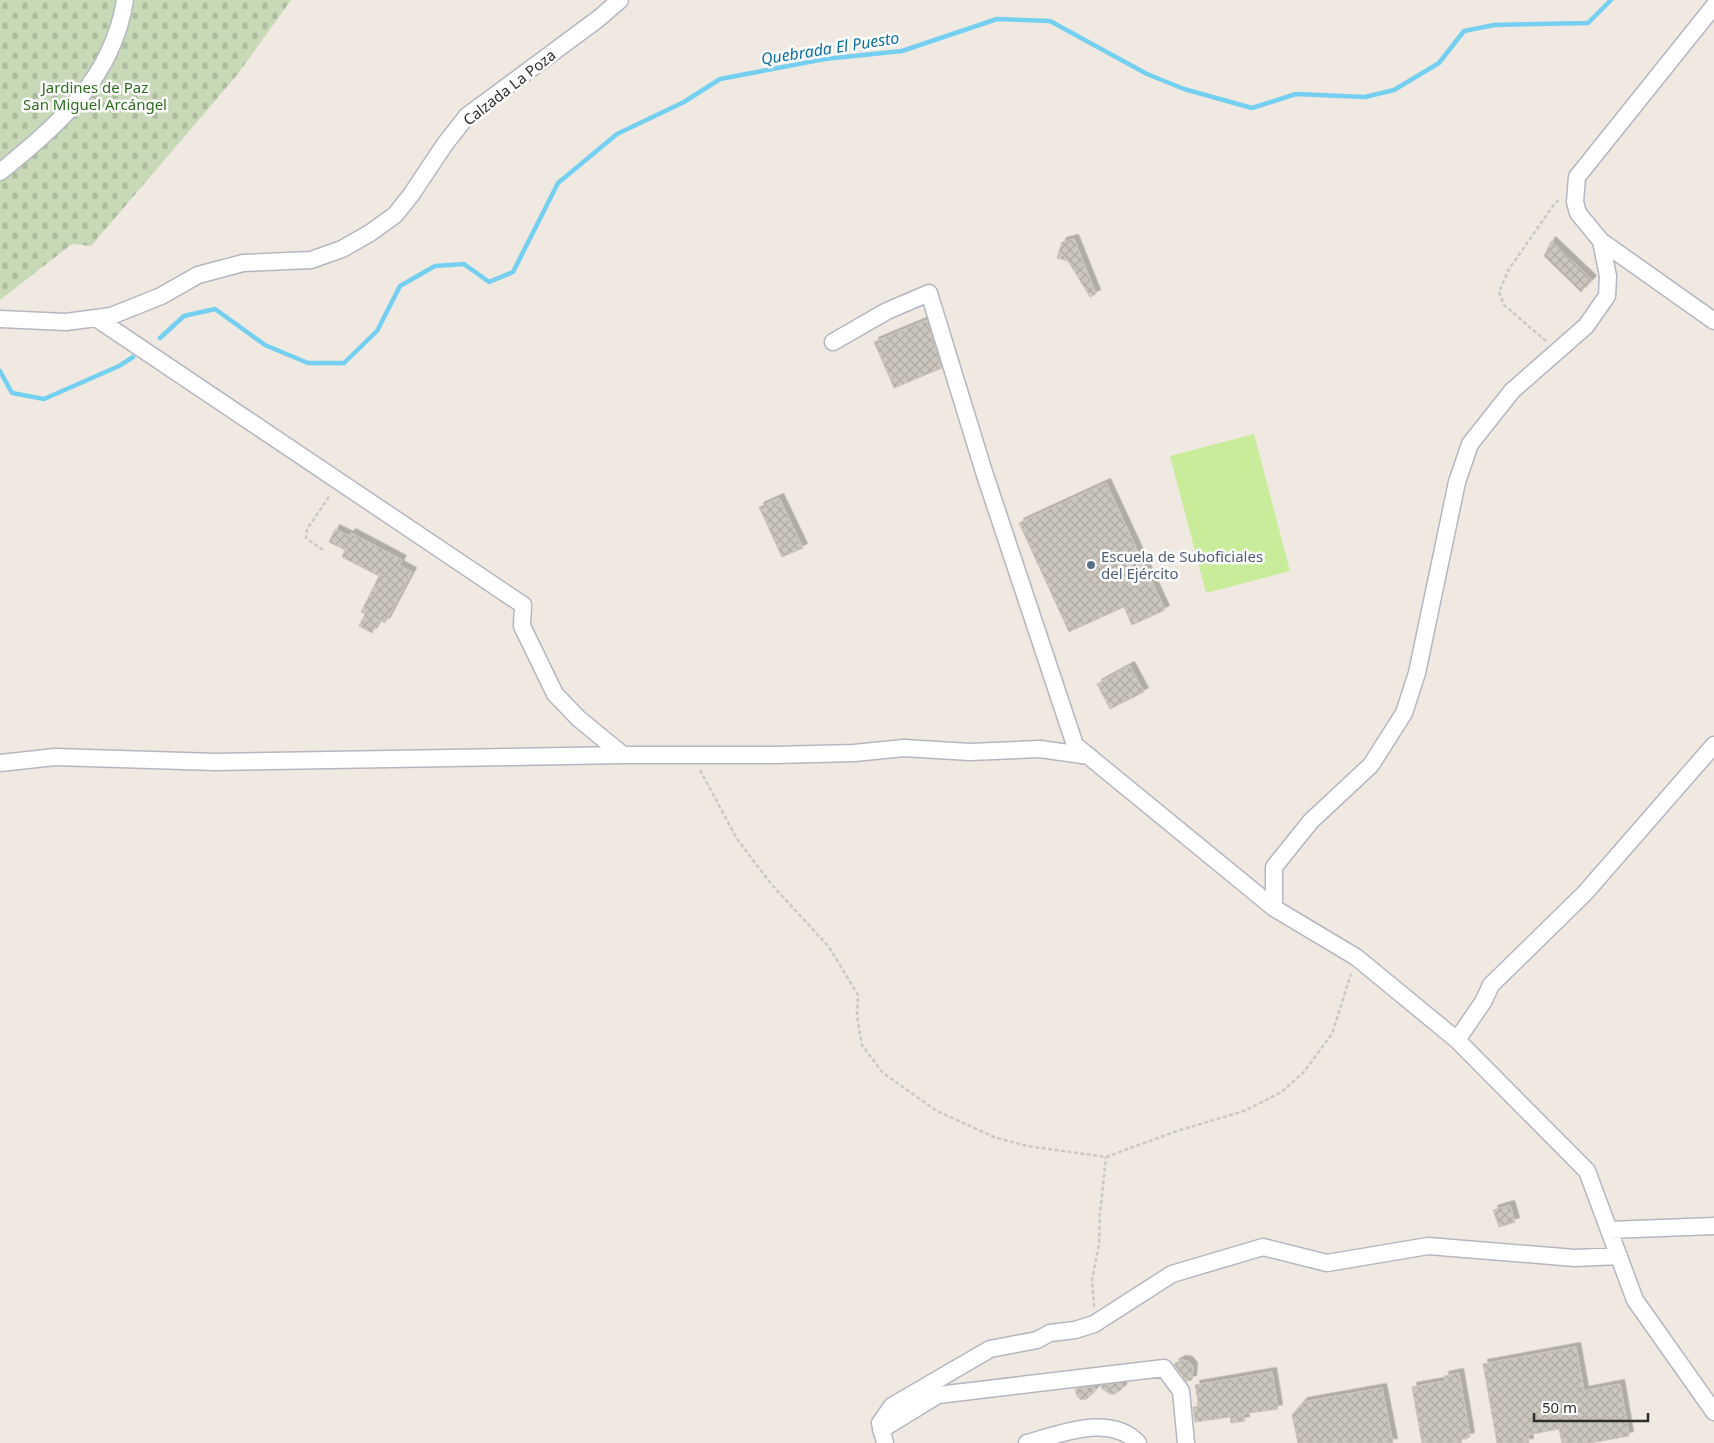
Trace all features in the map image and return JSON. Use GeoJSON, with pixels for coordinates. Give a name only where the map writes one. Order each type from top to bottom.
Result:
{"type":"FeatureCollection","features":[{"type":"Feature","properties":{"kind":"street"},"geometry":{"type":"LineString","coordinates":[[0,172],[39,140],[83,96],[112,50],[125,0]]}},
{"type":"Feature","properties":{"kind":"street","name":"Calzada La Poza"},"geometry":{"type":"LineString","coordinates":[[0,319],[66,322],[111,316],[162,296],[198,275],[243,263],[311,260],[342,249],[370,233],[400,208],[467,116],[598,19],[620,0]]}},
{"type":"Feature","properties":{"kind":"street"},"geometry":{"type":"LineString","coordinates":[[1714,6],[1577,177],[1574,190],[1578,213],[1601,241],[1714,321]]}},
{"type":"Feature","properties":{"kind":"street"},"geometry":{"type":"LineString","coordinates":[[1274,908],[1274,868],[1311,821],[1371,765],[1404,713],[1417,673],[1457,482],[1470,444],[1512,391],[1586,326],[1607,296],[1608,276],[1601,241]]}},
{"type":"Feature","properties":{"kind":"street"},"geometry":{"type":"LineString","coordinates":[[833,342],[887,311],[929,293],[984,472],[1075,745],[1274,908],[1356,957],[1457,1040],[1587,1171],[1634,1300],[1714,1412]]}},
{"type":"Feature","properties":{"kind":"street"},"geometry":{"type":"LineString","coordinates":[[96,318],[523,605],[522,626],[555,694],[578,718],[622,755]]}},
{"type":"Feature","properties":{"kind":"street"},"geometry":{"type":"LineString","coordinates":[[1457,1040],[1483,1002],[1491,985],[1585,893],[1714,745]]}},
{"type":"Feature","properties":{"kind":"street"},"geometry":{"type":"LineString","coordinates":[[0,763],[55,757],[216,762],[854,753],[904,748],[970,752],[1040,749],[1088,756]]}},
{"type":"Feature","properties":{"kind":"street"},"geometry":{"type":"LineString","coordinates":[[1609,1230],[1714,1226]]}},
{"type":"Feature","properties":{"kind":"street"},"geometry":{"type":"LineString","coordinates":[[1186,1443],[1180,1391],[1164,1368],[938,1394],[883,1437],[880,1423],[892,1406],[990,1349],[1037,1340],[1050,1333],[1075,1330],[1094,1324],[1172,1274],[1263,1247],[1327,1263],[1428,1246],[1575,1258],[1619,1256]]}},
{"type":"Feature","properties":{"kind":"street"},"geometry":{"type":"LineString","coordinates":[[1027,1443],[1060,1434],[1103,1426],[1130,1434],[1138,1443]]}},
{"type":"Feature","properties":{"kind":"path"},"geometry":{"type":"LineString","coordinates":[[1557,350],[1504,306],[1499,292],[1509,268],[1555,202],[1574,190]]}},
{"type":"Feature","properties":{"kind":"path"},"geometry":{"type":"LineString","coordinates":[[323,550],[306,538],[307,529],[339,481]]}},
{"type":"Feature","properties":{"kind":"path"},"geometry":{"type":"LineString","coordinates":[[692,756],[737,839],[772,886],[829,947],[858,995],[857,1016],[862,1045],[883,1073],[937,1111],[994,1137],[1027,1146],[1106,1157],[1177,1131],[1244,1111],[1280,1092],[1303,1073],[1332,1034],[1356,957]]}},
{"type":"Feature","properties":{"kind":"path"},"geometry":{"type":"LineString","coordinates":[[1094,1324],[1092,1280],[1099,1244],[1106,1157]]}},
{"type":"Feature","properties":{"kind":"green space","name":"Jardines de Paz San Miguel Arcángel"},"geometry":{"type":"Polygon","coordinates":[[[0,0],[291,0],[237,75],[91,246],[72,244],[0,300],[0,0]]]}},
{"type":"Feature","properties":{"kind":"green space"},"geometry":{"type":"Polygon","coordinates":[[[1254,434],[1290,571],[1206,593],[1170,456],[1254,434]]]}},
{"type":"Feature","properties":{"kind":"building"},"geometry":{"type":"Polygon","coordinates":[[[1074,239],[1096,294],[1090,297],[1068,261],[1057,258],[1062,242],[1074,239]]]}},
{"type":"Feature","properties":{"kind":"building"},"geometry":{"type":"Polygon","coordinates":[[[1551,241],[1592,280],[1581,292],[1544,256],[1551,241]]]}},
{"type":"Feature","properties":{"kind":"building"},"geometry":{"type":"Polygon","coordinates":[[[927,320],[942,368],[894,388],[874,342],[927,320]]]}},
{"type":"Feature","properties":{"kind":"building","name":"Escuela de Suboficiales del Ejército"},"geometry":{"type":"Polygon","coordinates":[[[1106,483],[1165,610],[1132,625],[1124,607],[1069,632],[1019,523],[1106,483]]]}},
{"type":"Feature","properties":{"kind":"building"},"geometry":{"type":"Polygon","coordinates":[[[779,498],[803,548],[782,557],[759,507],[779,498]]]}},
{"type":"Feature","properties":{"kind":"building"},"geometry":{"type":"Polygon","coordinates":[[[335,529],[349,536],[351,533],[402,560],[399,565],[412,572],[385,623],[379,620],[372,633],[359,626],[365,614],[361,612],[379,576],[342,557],[345,550],[329,542],[335,529]]]}},
{"type":"Feature","properties":{"kind":"building"},"geometry":{"type":"Polygon","coordinates":[[[1130,666],[1144,692],[1110,709],[1097,684],[1130,666]]]}},
{"type":"Feature","properties":{"kind":"building"},"geometry":{"type":"Polygon","coordinates":[[[1510,1205],[1515,1222],[1499,1227],[1493,1210],[1510,1205]]]}},
{"type":"Feature","properties":{"kind":"building"},"geometry":{"type":"Polygon","coordinates":[[[1576,1347],[1584,1391],[1620,1384],[1629,1436],[1590,1443],[1562,1443],[1559,1429],[1528,1435],[1529,1443],[1497,1443],[1483,1364],[1576,1347]]]}},
{"type":"Feature","properties":{"kind":"building"},"geometry":{"type":"Polygon","coordinates":[[[1181,1360],[1188,1361],[1193,1367],[1192,1380],[1186,1381],[1174,1364],[1181,1360]]]}},
{"type":"Feature","properties":{"kind":"building"},"geometry":{"type":"Polygon","coordinates":[[[1272,1372],[1278,1409],[1243,1414],[1245,1421],[1231,1423],[1230,1417],[1195,1422],[1193,1407],[1199,1406],[1195,1385],[1272,1372]]]}},
{"type":"Feature","properties":{"kind":"building"},"geometry":{"type":"Polygon","coordinates":[[[1459,1373],[1470,1437],[1461,1439],[1462,1443],[1422,1443],[1412,1387],[1445,1381],[1444,1376],[1459,1373]]]}},
{"type":"Feature","properties":{"kind":"building"},"geometry":{"type":"Polygon","coordinates":[[[1122,1383],[1122,1389],[1115,1394],[1110,1394],[1101,1388],[1102,1385],[1122,1383]]]}},
{"type":"Feature","properties":{"kind":"building"},"geometry":{"type":"Polygon","coordinates":[[[1093,1387],[1096,1389],[1087,1399],[1081,1400],[1077,1396],[1075,1389],[1093,1387]]]}},
{"type":"Feature","properties":{"kind":"building"},"geometry":{"type":"Polygon","coordinates":[[[1382,1388],[1393,1443],[1298,1443],[1292,1415],[1303,1402],[1382,1388]]]}},
{"type":"Feature","properties":{"kind":"waterway","name":"Quebrada El Puesto"},"geometry":{"type":"LineString","coordinates":[[160,338],[184,316],[215,309],[265,345],[308,363],[344,363],[377,331],[400,286],[435,266],[464,264],[489,282],[513,272],[558,183],[617,134],[684,102],[720,79],[825,59],[902,51],[997,19],[1050,21],[1147,74],[1184,89],[1252,108],[1296,94],[1365,97],[1394,90],[1439,63],[1464,31],[1494,25],[1588,23],[1611,0]]}},
{"type":"Feature","properties":{"kind":"waterway","name":"Quebrada El Puesto"},"geometry":{"type":"LineString","coordinates":[[0,371],[12,393],[44,399],[119,366],[133,357]]}},
{"type":"Feature","properties":{"kind":"place","name":"Escuela de Suboficiales del Ejército"},"geometry":{"type":"Point","coordinates":[1091,565]}}]}
